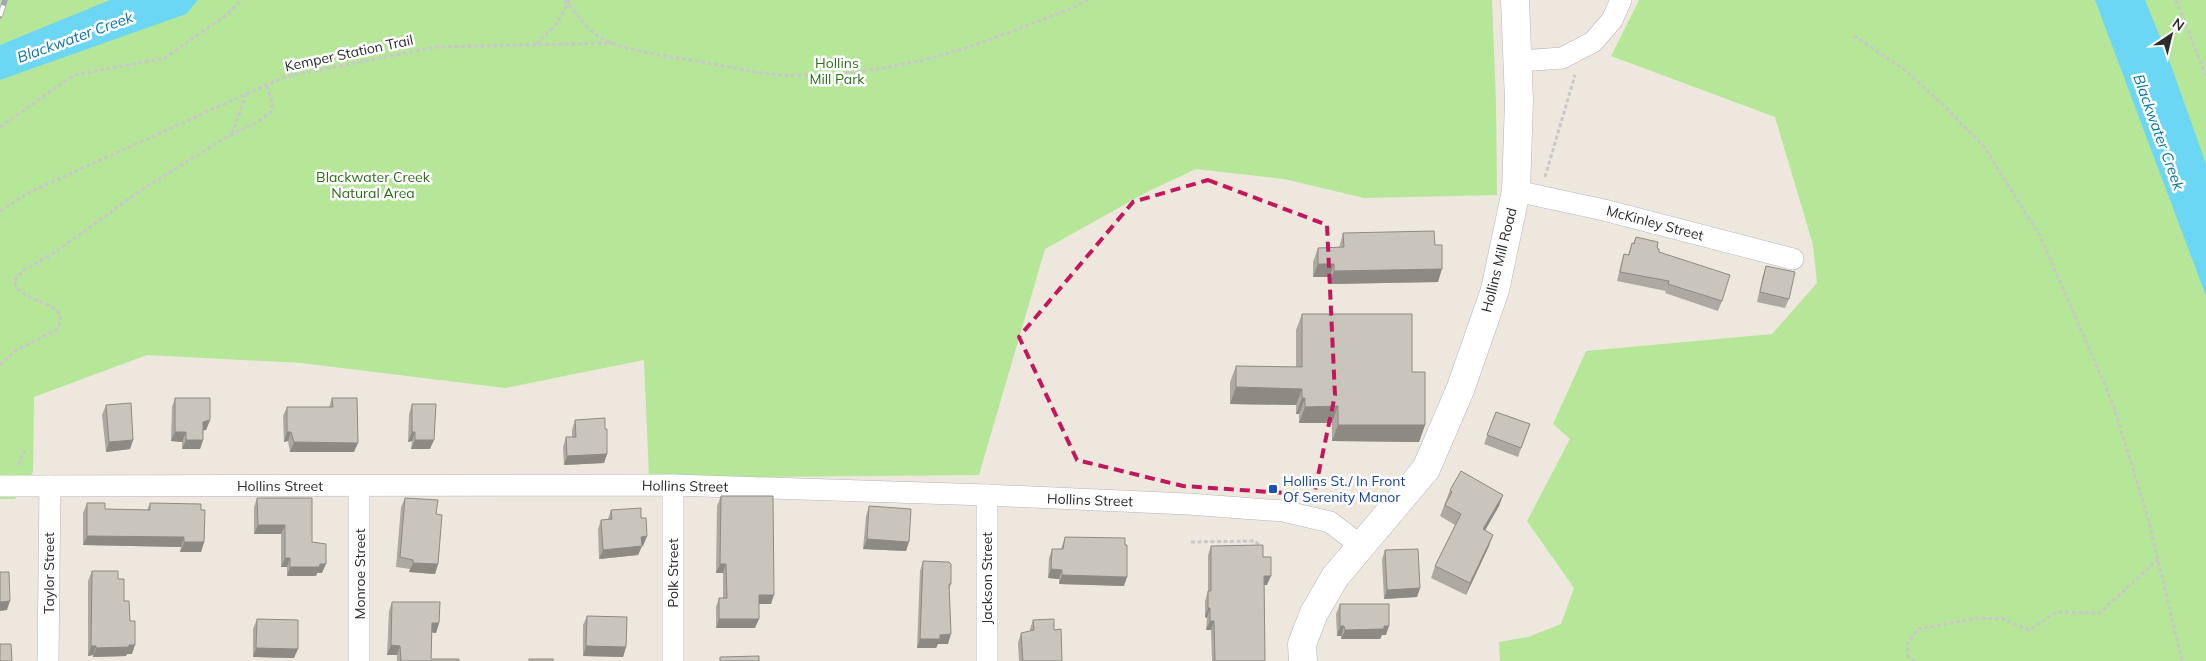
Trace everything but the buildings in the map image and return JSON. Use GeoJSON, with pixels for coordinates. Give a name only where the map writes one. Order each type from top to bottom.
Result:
{"type":"FeatureCollection","features":[{"type":"Feature","properties":{"kind":"street","name":"Hollins Mill Road"},"geometry":{"type":"LineString","coordinates":[[1303,661],[1302,644],[1314,613],[1335,577],[1360,545],[1392,511],[1426,469],[1460,390],[1495,290],[1516,191],[1518,61],[1515,0]]}},
{"type":"Feature","properties":{"kind":"street"},"geometry":{"type":"LineString","coordinates":[[1518,61],[1562,58],[1593,42],[1612,20],[1621,0]]}},
{"type":"Feature","properties":{"kind":"street","name":"McKinley Street"},"geometry":{"type":"LineString","coordinates":[[1516,191],[1604,210],[1793,259]]}},
{"type":"Feature","properties":{"kind":"street","name":"Hollins Street"},"geometry":{"type":"LineString","coordinates":[[7,479],[50,486],[673,485],[987,495],[1188,504],[1283,511],[1330,522],[1360,545]]}},
{"type":"Feature","properties":{"kind":"street","name":"Polk Street"},"geometry":{"type":"LineString","coordinates":[[673,485],[674,661]]}},
{"type":"Feature","properties":{"kind":"street","name":"Taylor Street"},"geometry":{"type":"LineString","coordinates":[[48,661],[50,486]]}},
{"type":"Feature","properties":{"kind":"street","name":"Monroe Street"},"geometry":{"type":"LineString","coordinates":[[359,486],[359,661]]}},
{"type":"Feature","properties":{"kind":"street","name":"Jackson Street"},"geometry":{"type":"LineString","coordinates":[[987,495],[987,661]]}},
{"type":"Feature","properties":{"kind":"path"},"geometry":{"type":"LineString","coordinates":[[0,127],[74,76],[166,58],[229,13],[241,0]]}},
{"type":"Feature","properties":{"kind":"path"},"geometry":{"type":"LineString","coordinates":[[536,44],[555,26],[567,1],[598,37],[613,43],[657,54],[756,72],[784,75],[826,73],[901,64],[959,50],[1072,8],[1088,0]]}},
{"type":"Feature","properties":{"kind":"path"},"geometry":{"type":"LineString","coordinates":[[2176,0],[2206,76]]}},
{"type":"Feature","properties":{"kind":"path"},"geometry":{"type":"LineString","coordinates":[[1854,36],[1905,70],[1984,147],[2040,236],[2112,401],[2148,518],[2182,661]]}},
{"type":"Feature","properties":{"kind":"path","name":"Kemper Station Trail"},"geometry":{"type":"LineString","coordinates":[[0,210],[30,192],[284,77],[436,47],[613,43]]}},
{"type":"Feature","properties":{"kind":"path"},"geometry":{"type":"LineString","coordinates":[[1543,185],[1577,68]]}},
{"type":"Feature","properties":{"kind":"path"},"geometry":{"type":"LineString","coordinates":[[0,365],[15,351],[58,329],[61,322],[59,312],[51,304],[26,297],[17,290],[14,281],[24,270],[52,254],[146,187],[232,134],[259,121],[271,112],[273,104],[266,86]]}},
{"type":"Feature","properties":{"kind":"path"},"geometry":{"type":"LineString","coordinates":[[232,134],[246,94]]}},
{"type":"Feature","properties":{"kind":"path"},"geometry":{"type":"LineString","coordinates":[[7,479],[25,450]]}},
{"type":"Feature","properties":{"kind":"path"},"geometry":{"type":"LineString","coordinates":[[1191,542],[1255,541],[1259,545],[1259,554]]}},
{"type":"Feature","properties":{"kind":"path"},"geometry":{"type":"LineString","coordinates":[[1915,661],[1908,656],[1907,644],[1918,629],[1979,618],[2003,618],[2028,630],[2057,612],[2100,613],[2158,560]]}},
{"type":"Feature","properties":{"kind":"highlighted area"},"geometry":{"type":"Polygon","coordinates":[[[1208,180],[1327,225],[1335,395],[1314,495],[1183,486],[1077,460],[1019,337],[1133,202],[1208,180]]]}},
{"type":"Feature","properties":{"kind":"green space"},"geometry":{"type":"Polygon","coordinates":[[[0,0],[1492,0],[1497,195],[1364,198],[1284,179],[1196,169],[1149,191],[1045,249],[979,475],[649,478],[644,360],[505,388],[301,363],[147,355],[34,397],[33,472],[15,499],[0,499],[0,0]]]}},
{"type":"Feature","properties":{"kind":"green space"},"geometry":{"type":"Polygon","coordinates":[[[1639,0],[2206,0],[2206,661],[1500,661],[1499,642],[1528,637],[1561,624],[1574,588],[1527,521],[1570,439],[1553,424],[1586,351],[1772,334],[1817,283],[1813,245],[1775,117],[1611,56],[1639,0]]]}},
{"type":"Feature","properties":{"kind":"water","name":"Blackwater Creek"},"geometry":{"type":"Polygon","coordinates":[[[110,0],[198,0],[186,14],[0,80],[0,45],[110,0]]]}},
{"type":"Feature","properties":{"kind":"water","name":"Blackwater Creek"},"geometry":{"type":"Polygon","coordinates":[[[2095,0],[2145,0],[2167,54],[2206,164],[2206,296],[2095,0]]]}},
{"type":"Feature","properties":{"kind":"railway"},"geometry":{"type":"LineString","coordinates":[[0,16],[5,0]]}},
{"type":"Feature","properties":{"kind":"place","name":"Hollins St./ In Front Of Serenity Manor"},"geometry":{"type":"Point","coordinates":[1273,489]}},
{"type":"Feature","properties":{"kind":"park label","name":"Hollins Mill Park"},"geometry":{"type":"Point","coordinates":[837,72]}},
{"type":"Feature","properties":{"kind":"park label","name":"Blackwater Creek Natural Area"},"geometry":{"type":"Point","coordinates":[373,186]}}]}
